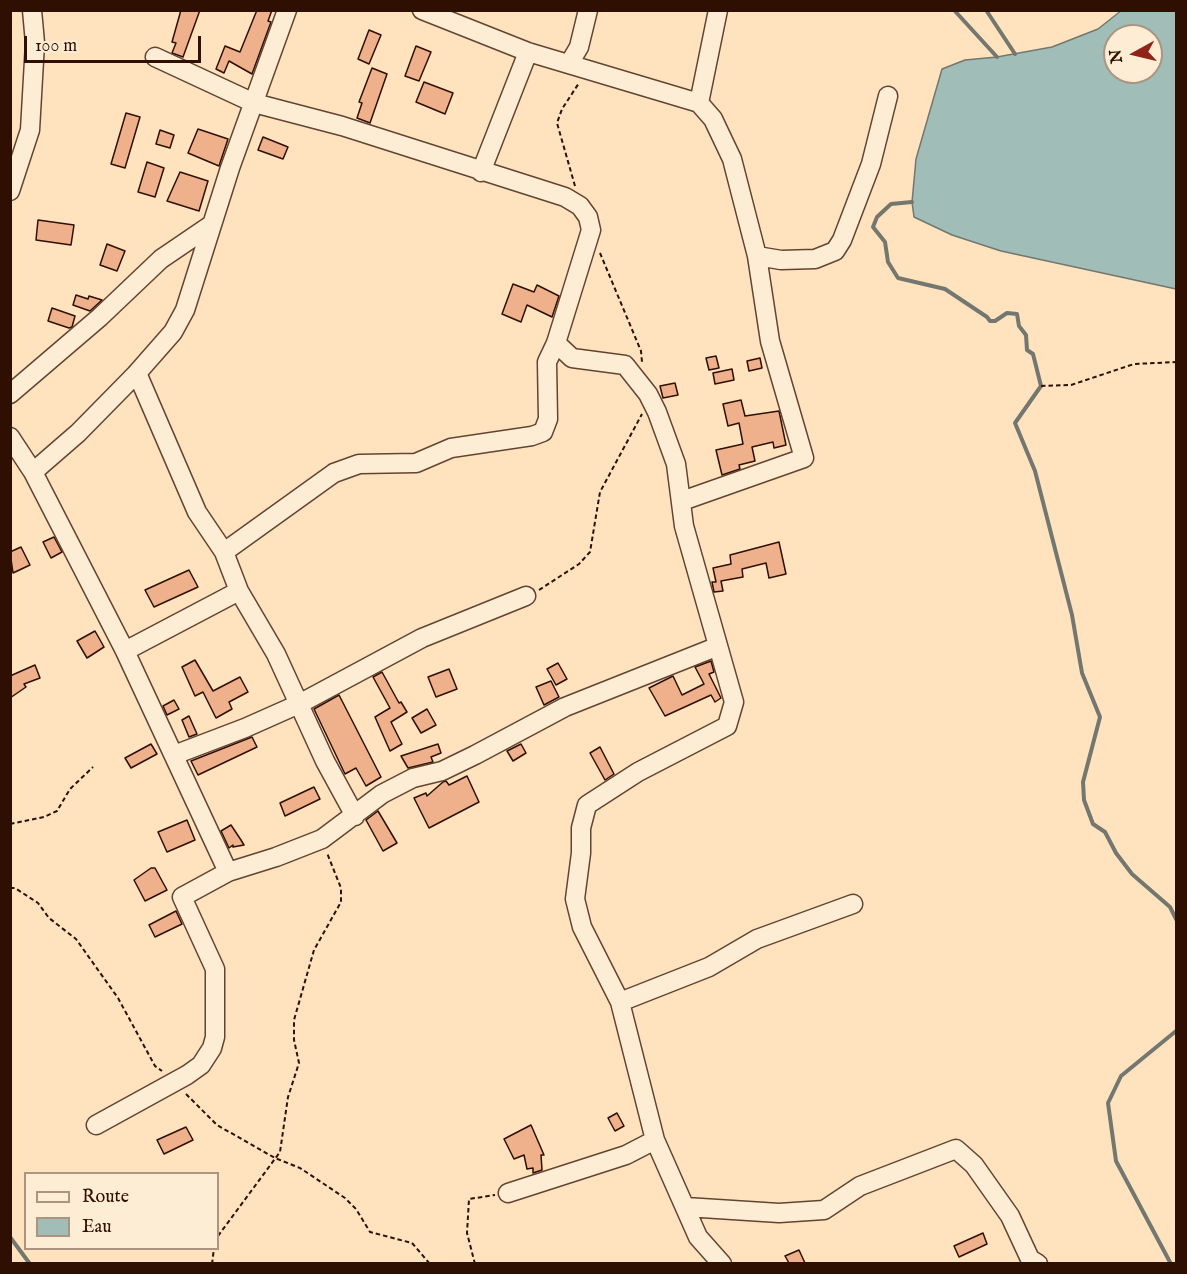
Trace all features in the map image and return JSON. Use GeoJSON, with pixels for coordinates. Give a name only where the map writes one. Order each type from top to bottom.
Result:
{"type":"FeatureCollection","features":[{"type":"Feature","properties":{"kind":"street"},"geometry":{"type":"LineString","coordinates":[[10,191],[30,130],[35,43],[32,10]]}},
{"type":"Feature","properties":{"kind":"street"},"geometry":{"type":"LineString","coordinates":[[33,472],[78,433],[137,373],[173,332],[185,310],[211,225],[287,10]]}},
{"type":"Feature","properties":{"kind":"street"},"geometry":{"type":"LineString","coordinates":[[422,10],[528,52],[588,68],[699,103],[713,119],[732,159],[757,256],[770,341],[804,458],[682,501]]}},
{"type":"Feature","properties":{"kind":"street"},"geometry":{"type":"LineString","coordinates":[[569,64],[579,47],[588,10]]}},
{"type":"Feature","properties":{"kind":"street"},"geometry":{"type":"LineString","coordinates":[[699,103],[718,10]]}},
{"type":"Feature","properties":{"kind":"street"},"geometry":{"type":"LineString","coordinates":[[481,172],[528,52]]}},
{"type":"Feature","properties":{"kind":"street"},"geometry":{"type":"LineString","coordinates":[[155,57],[254,103],[342,126],[565,197],[580,206],[588,217],[591,230],[556,343],[547,362],[548,419],[543,432],[532,436],[451,448],[416,463],[359,464],[334,473],[224,552]]}},
{"type":"Feature","properties":{"kind":"street"},"geometry":{"type":"LineString","coordinates":[[757,256],[781,260],[815,259],[835,251],[842,240],[871,164],[888,96]]}},
{"type":"Feature","properties":{"kind":"street"},"geometry":{"type":"LineString","coordinates":[[10,394],[100,317],[161,259],[211,225]]}},
{"type":"Feature","properties":{"kind":"street"},"geometry":{"type":"LineString","coordinates":[[556,343],[572,358],[625,365],[648,394],[676,464],[684,526],[716,647],[734,702],[727,726],[638,772],[587,805],[580,828],[581,853],[575,899],[582,927],[620,1002],[655,1140],[698,1237],[722,1263]]}},
{"type":"Feature","properties":{"kind":"street"},"geometry":{"type":"LineString","coordinates":[[137,373],[197,512],[224,552],[240,591],[276,654],[355,816]]}},
{"type":"Feature","properties":{"kind":"street"},"geometry":{"type":"LineString","coordinates":[[10,437],[33,472],[125,651],[228,872]]}},
{"type":"Feature","properties":{"kind":"street"},"geometry":{"type":"LineString","coordinates":[[125,651],[240,591]]}},
{"type":"Feature","properties":{"kind":"street"},"geometry":{"type":"LineString","coordinates":[[174,755],[245,728],[299,704],[422,638],[526,596]]}},
{"type":"Feature","properties":{"kind":"street"},"geometry":{"type":"LineString","coordinates":[[96,1125],[201,1065],[212,1048],[216,1015],[215,969],[182,897],[228,872],[322,839],[382,794],[413,778],[442,771],[565,707],[716,647]]}},
{"type":"Feature","properties":{"kind":"street"},"geometry":{"type":"LineString","coordinates":[[620,1002],[709,967],[757,939],[853,904]]}},
{"type":"Feature","properties":{"kind":"street"},"geometry":{"type":"LineString","coordinates":[[508,1193],[626,1155],[655,1140]]}},
{"type":"Feature","properties":{"kind":"street"},"geometry":{"type":"LineString","coordinates":[[686,1207],[779,1213],[824,1210],[860,1186],[956,1149],[974,1165],[1010,1216],[1030,1259],[1038,1263]]}},
{"type":"Feature","properties":{"kind":"path"},"geometry":{"type":"LineString","coordinates":[[580,206],[557,123],[562,109],[588,68]]}},
{"type":"Feature","properties":{"kind":"path"},"geometry":{"type":"LineString","coordinates":[[591,230],[641,351],[643,370]]}},
{"type":"Feature","properties":{"kind":"path"},"geometry":{"type":"LineString","coordinates":[[1041,386],[1071,385],[1134,364],[1176,362]]}},
{"type":"Feature","properties":{"kind":"path"},"geometry":{"type":"LineString","coordinates":[[526,596],[551,585],[579,564],[590,552],[600,492],[641,417],[648,394]]}},
{"type":"Feature","properties":{"kind":"path"},"geometry":{"type":"LineString","coordinates":[[10,824],[44,817],[57,811],[70,789],[93,766]]}},
{"type":"Feature","properties":{"kind":"path"},"geometry":{"type":"LineString","coordinates":[[219,1235],[280,1152],[288,1097],[299,1063],[294,1040],[294,1020],[314,950],[341,902],[341,888],[322,839]]}},
{"type":"Feature","properties":{"kind":"path"},"geometry":{"type":"LineString","coordinates":[[10,888],[15,888],[38,903],[49,918],[76,939],[118,998],[155,1066],[175,1080],[194,1104],[217,1125],[275,1158],[300,1168],[345,1198],[356,1209],[370,1232],[412,1243],[430,1263]]}},
{"type":"Feature","properties":{"kind":"path"},"geometry":{"type":"LineString","coordinates":[[475,1263],[467,1233],[469,1198],[508,1193]]}},
{"type":"Feature","properties":{"kind":"water"},"geometry":{"type":"Polygon","coordinates":[[[1122,10],[1176,11],[1176,289],[1001,251],[952,235],[914,217],[912,202],[916,159],[942,69],[965,60],[1052,47],[1103,25],[1103,84],[1163,84],[1163,24],[1104,24],[1122,10]]]}},
{"type":"Feature","properties":{"kind":"building"},"geometry":{"type":"Polygon","coordinates":[[[181,10],[200,10],[183,57],[172,53],[176,43],[172,42],[181,10]]]}},
{"type":"Feature","properties":{"kind":"building"},"geometry":{"type":"Polygon","coordinates":[[[257,10],[272,10],[268,21],[271,22],[252,74],[229,61],[224,73],[216,69],[225,46],[240,52],[257,10]]]}},
{"type":"Feature","properties":{"kind":"building"},"geometry":{"type":"Polygon","coordinates":[[[369,30],[381,35],[369,64],[358,59],[369,30]]]}},
{"type":"Feature","properties":{"kind":"building"},"geometry":{"type":"Polygon","coordinates":[[[416,46],[431,52],[419,81],[405,76],[416,46]]]}},
{"type":"Feature","properties":{"kind":"building"},"geometry":{"type":"Polygon","coordinates":[[[372,68],[387,74],[370,123],[357,118],[362,103],[359,102],[372,68]]]}},
{"type":"Feature","properties":{"kind":"building"},"geometry":{"type":"Polygon","coordinates":[[[424,82],[453,93],[445,114],[416,102],[424,82]]]}},
{"type":"Feature","properties":{"kind":"building"},"geometry":{"type":"Polygon","coordinates":[[[126,113],[140,117],[125,168],[111,164],[126,113]]]}},
{"type":"Feature","properties":{"kind":"building"},"geometry":{"type":"Polygon","coordinates":[[[198,129],[228,139],[219,166],[188,153],[198,129]]]}},
{"type":"Feature","properties":{"kind":"building"},"geometry":{"type":"Polygon","coordinates":[[[160,130],[174,135],[170,148],[156,144],[160,130]]]}},
{"type":"Feature","properties":{"kind":"building"},"geometry":{"type":"Polygon","coordinates":[[[263,137],[288,147],[283,159],[258,150],[263,137]]]}},
{"type":"Feature","properties":{"kind":"building"},"geometry":{"type":"Polygon","coordinates":[[[147,162],[164,168],[155,197],[138,192],[147,162]]]}},
{"type":"Feature","properties":{"kind":"building"},"geometry":{"type":"Polygon","coordinates":[[[180,172],[208,181],[199,211],[167,201],[180,172]]]}},
{"type":"Feature","properties":{"kind":"building"},"geometry":{"type":"Polygon","coordinates":[[[38,220],[74,225],[71,245],[36,240],[38,220]]]}},
{"type":"Feature","properties":{"kind":"building"},"geometry":{"type":"Polygon","coordinates":[[[107,244],[125,251],[117,271],[100,265],[107,244]]]}},
{"type":"Feature","properties":{"kind":"building"},"geometry":{"type":"Polygon","coordinates":[[[513,284],[534,292],[537,285],[559,296],[552,317],[527,305],[521,322],[502,314],[513,284]]]}},
{"type":"Feature","properties":{"kind":"building"},"geometry":{"type":"Polygon","coordinates":[[[76,295],[102,300],[90,311],[73,305],[76,295]]]}},
{"type":"Feature","properties":{"kind":"building"},"geometry":{"type":"Polygon","coordinates":[[[52,308],[75,316],[72,327],[48,321],[52,308]]]}},
{"type":"Feature","properties":{"kind":"building"},"geometry":{"type":"Polygon","coordinates":[[[716,356],[719,368],[709,370],[706,358],[716,356]]]}},
{"type":"Feature","properties":{"kind":"building"},"geometry":{"type":"Polygon","coordinates":[[[760,358],[762,368],[749,371],[747,361],[760,358]]]}},
{"type":"Feature","properties":{"kind":"building"},"geometry":{"type":"Polygon","coordinates":[[[732,369],[734,380],[715,384],[713,373],[732,369]]]}},
{"type":"Feature","properties":{"kind":"building"},"geometry":{"type":"Polygon","coordinates":[[[675,383],[678,395],[663,398],[660,386],[675,383]]]}},
{"type":"Feature","properties":{"kind":"building"},"geometry":{"type":"Polygon","coordinates":[[[741,400],[745,416],[779,411],[786,445],[774,448],[773,442],[752,447],[755,461],[739,465],[740,469],[722,475],[716,450],[743,444],[739,423],[728,426],[723,404],[741,400]]]}},
{"type":"Feature","properties":{"kind":"building"},"geometry":{"type":"Polygon","coordinates":[[[54,537],[62,552],[51,558],[43,542],[54,537]]]}},
{"type":"Feature","properties":{"kind":"building"},"geometry":{"type":"Polygon","coordinates":[[[779,542],[786,574],[769,578],[766,563],[742,569],[743,577],[721,581],[723,591],[714,592],[712,582],[716,582],[713,568],[731,564],[730,555],[779,542]]]}},
{"type":"Feature","properties":{"kind":"building"},"geometry":{"type":"Polygon","coordinates":[[[21,547],[30,565],[13,573],[10,552],[21,547]]]}},
{"type":"Feature","properties":{"kind":"building"},"geometry":{"type":"Polygon","coordinates":[[[189,570],[198,587],[154,607],[145,590],[189,570]]]}},
{"type":"Feature","properties":{"kind":"building"},"geometry":{"type":"Polygon","coordinates":[[[95,631],[104,647],[87,658],[77,641],[95,631]]]}},
{"type":"Feature","properties":{"kind":"building"},"geometry":{"type":"Polygon","coordinates":[[[195,660],[213,691],[240,677],[248,692],[229,702],[232,709],[216,718],[203,692],[195,696],[182,667],[195,660]]]}},
{"type":"Feature","properties":{"kind":"building"},"geometry":{"type":"Polygon","coordinates":[[[711,661],[714,672],[709,674],[721,698],[715,702],[711,695],[665,716],[649,688],[673,676],[682,695],[704,684],[695,667],[711,661]]]}},
{"type":"Feature","properties":{"kind":"building"},"geometry":{"type":"Polygon","coordinates":[[[558,663],[567,679],[556,685],[547,669],[558,663]]]}},
{"type":"Feature","properties":{"kind":"building"},"geometry":{"type":"Polygon","coordinates":[[[35,665],[40,678],[24,684],[26,687],[10,698],[10,676],[35,665]]]}},
{"type":"Feature","properties":{"kind":"building"},"geometry":{"type":"Polygon","coordinates":[[[449,669],[457,689],[436,697],[428,677],[449,669]]]}},
{"type":"Feature","properties":{"kind":"building"},"geometry":{"type":"Polygon","coordinates":[[[382,672],[399,703],[401,702],[407,712],[391,722],[402,744],[390,751],[375,717],[390,708],[373,677],[382,672]]]}},
{"type":"Feature","properties":{"kind":"building"},"geometry":{"type":"Polygon","coordinates":[[[551,681],[559,697],[544,705],[536,687],[551,681]]]}},
{"type":"Feature","properties":{"kind":"building"},"geometry":{"type":"Polygon","coordinates":[[[339,695],[381,777],[366,786],[356,768],[345,774],[314,709],[339,695]]]}},
{"type":"Feature","properties":{"kind":"building"},"geometry":{"type":"Polygon","coordinates":[[[174,700],[179,709],[167,715],[163,706],[174,700]]]}},
{"type":"Feature","properties":{"kind":"building"},"geometry":{"type":"Polygon","coordinates":[[[427,709],[436,725],[421,733],[412,718],[427,709]]]}},
{"type":"Feature","properties":{"kind":"building"},"geometry":{"type":"Polygon","coordinates":[[[189,716],[197,734],[189,737],[182,720],[189,716]]]}},
{"type":"Feature","properties":{"kind":"building"},"geometry":{"type":"Polygon","coordinates":[[[252,737],[257,747],[198,775],[191,761],[252,737]]]}},
{"type":"Feature","properties":{"kind":"building"},"geometry":{"type":"Polygon","coordinates":[[[151,744],[157,754],[131,768],[125,758],[151,744]]]}},
{"type":"Feature","properties":{"kind":"building"},"geometry":{"type":"Polygon","coordinates":[[[438,744],[441,753],[431,757],[433,762],[408,768],[401,756],[438,744]]]}},
{"type":"Feature","properties":{"kind":"building"},"geometry":{"type":"Polygon","coordinates":[[[521,744],[526,753],[513,761],[507,751],[521,744]]]}},
{"type":"Feature","properties":{"kind":"building"},"geometry":{"type":"Polygon","coordinates":[[[600,747],[614,774],[605,780],[590,753],[600,747]]]}},
{"type":"Feature","properties":{"kind":"building"},"geometry":{"type":"Polygon","coordinates":[[[467,776],[479,802],[429,828],[414,798],[426,793],[427,796],[443,782],[446,781],[449,785],[467,776]]]}},
{"type":"Feature","properties":{"kind":"building"},"geometry":{"type":"Polygon","coordinates":[[[314,787],[320,799],[285,816],[280,803],[314,787]]]}},
{"type":"Feature","properties":{"kind":"building"},"geometry":{"type":"Polygon","coordinates":[[[378,811],[397,843],[383,851],[366,820],[378,811]]]}},
{"type":"Feature","properties":{"kind":"building"},"geometry":{"type":"Polygon","coordinates":[[[187,820],[195,840],[167,852],[158,832],[187,820]]]}},
{"type":"Feature","properties":{"kind":"building"},"geometry":{"type":"Polygon","coordinates":[[[231,825],[244,845],[233,847],[233,845],[229,848],[221,831],[231,825]]]}},
{"type":"Feature","properties":{"kind":"building"},"geometry":{"type":"Polygon","coordinates":[[[151,868],[155,868],[167,890],[145,901],[134,880],[151,868]]]}},
{"type":"Feature","properties":{"kind":"building"},"geometry":{"type":"Polygon","coordinates":[[[176,911],[182,924],[155,937],[149,925],[176,911]]]}},
{"type":"Feature","properties":{"kind":"building"},"geometry":{"type":"Polygon","coordinates":[[[617,1113],[624,1126],[615,1131],[608,1118],[617,1113]]]}},
{"type":"Feature","properties":{"kind":"building"},"geometry":{"type":"Polygon","coordinates":[[[531,1125],[544,1155],[541,1155],[542,1170],[533,1173],[533,1168],[527,1169],[524,1155],[514,1159],[504,1139],[531,1125]]]}},
{"type":"Feature","properties":{"kind":"building"},"geometry":{"type":"Polygon","coordinates":[[[186,1127],[193,1140],[164,1154],[157,1140],[186,1127]]]}},
{"type":"Feature","properties":{"kind":"building"},"geometry":{"type":"Polygon","coordinates":[[[983,1233],[987,1244],[959,1257],[954,1246],[983,1233]]]}},
{"type":"Feature","properties":{"kind":"building"},"geometry":{"type":"Polygon","coordinates":[[[799,1250],[805,1263],[789,1263],[785,1256],[799,1250]]]}},
{"type":"Feature","properties":{"kind":"waterway"},"geometry":{"type":"LineString","coordinates":[[954,10],[997,57]]}},
{"type":"Feature","properties":{"kind":"waterway"},"geometry":{"type":"LineString","coordinates":[[986,10],[1015,54]]}},
{"type":"Feature","properties":{"kind":"waterway"},"geometry":{"type":"LineString","coordinates":[[912,202],[891,204],[877,217],[873,227],[885,242],[888,262],[898,278],[945,289],[990,321],[995,321],[1007,313],[1017,314],[1019,326],[1026,335],[1027,350],[1033,354],[1041,386],[1015,423],[1035,471],[1072,615],[1082,673],[1100,717],[1083,782],[1084,800],[1093,824],[1105,832],[1116,853],[1132,874],[1170,907],[1176,919]]}},
{"type":"Feature","properties":{"kind":"waterway"},"geometry":{"type":"LineString","coordinates":[[1171,1264],[1116,1161],[1108,1103],[1121,1076],[1176,1031]]}},
{"type":"Feature","properties":{"kind":"waterway"},"geometry":{"type":"LineString","coordinates":[[10,1237],[30,1264]]}}]}
